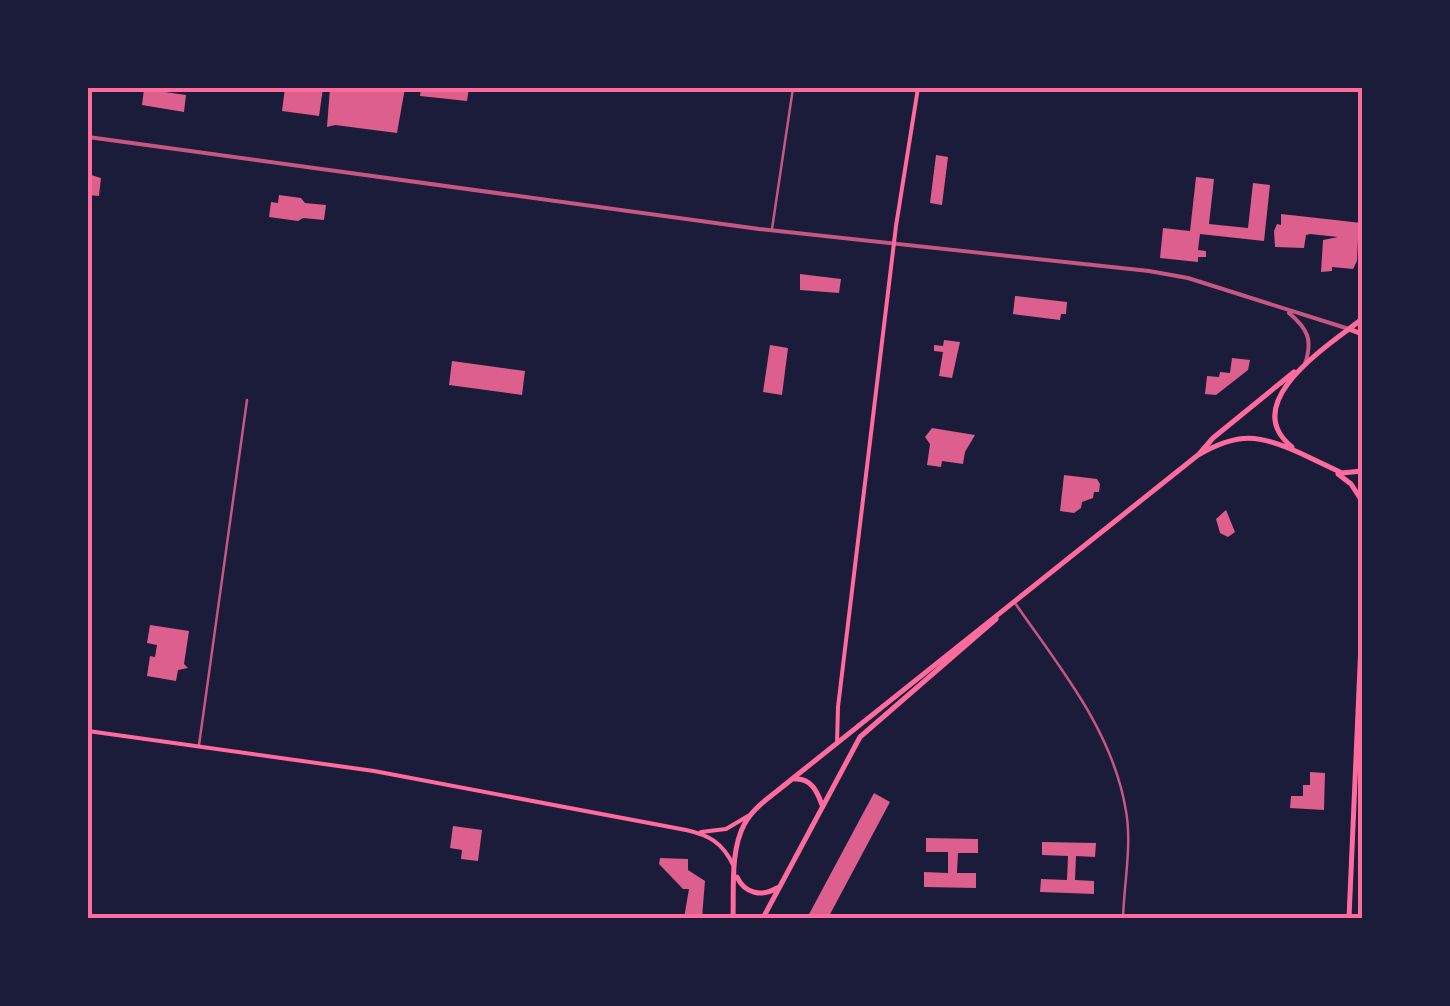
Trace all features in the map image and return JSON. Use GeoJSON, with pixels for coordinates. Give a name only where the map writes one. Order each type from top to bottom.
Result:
{"type":"FeatureCollection","features":[{"type":"Feature","properties":{"kind":"main road"},"geometry":{"type":"LineString","coordinates":[[837,743],[838,707],[895,245],[918,88]]}},
{"type":"Feature","properties":{"kind":"main road"},"geometry":{"type":"LineString","coordinates":[[1198,455],[1213,438],[1362,318]]}},
{"type":"Feature","properties":{"kind":"main road"},"geometry":{"type":"LineString","coordinates":[[1349,329],[1362,334]]}},
{"type":"Feature","properties":{"kind":"main road"},"geometry":{"type":"LineString","coordinates":[[1296,371],[1276,406],[1276,422],[1286,442],[1300,453]]}},
{"type":"Feature","properties":{"kind":"main road"},"geometry":{"type":"LineString","coordinates":[[733,918],[735,869],[743,825],[752,814],[1198,455],[1217,444],[1257,437],[1274,441],[1352,484],[1362,501]]}},
{"type":"Feature","properties":{"kind":"main road"},"geometry":{"type":"LineString","coordinates":[[1331,470],[1352,474],[1362,471]]}},
{"type":"Feature","properties":{"kind":"main road"},"geometry":{"type":"LineString","coordinates":[[763,918],[844,762],[866,730],[996,619]]}},
{"type":"Feature","properties":{"kind":"main road"},"geometry":{"type":"LineString","coordinates":[[1349,918],[1362,621]]}},
{"type":"Feature","properties":{"kind":"main road"},"geometry":{"type":"LineString","coordinates":[[88,730],[430,780],[695,832],[722,845],[742,887],[750,892],[769,893],[779,887]]}},
{"type":"Feature","properties":{"kind":"main road"},"geometry":{"type":"LineString","coordinates":[[792,779],[808,782],[817,790],[822,805]]}},
{"type":"Feature","properties":{"kind":"main road"},"geometry":{"type":"LineString","coordinates":[[695,832],[726,829],[752,814]]}},
{"type":"Feature","properties":{"kind":"street"},"geometry":{"type":"LineString","coordinates":[[772,230],[794,88]]}},
{"type":"Feature","properties":{"kind":"street"},"geometry":{"type":"LineString","coordinates":[[88,136],[772,230],[1174,276],[1349,329]]}},
{"type":"Feature","properties":{"kind":"street"},"geometry":{"type":"LineString","coordinates":[[1286,310],[1310,339],[1305,364]]}},
{"type":"Feature","properties":{"kind":"street"},"geometry":{"type":"LineString","coordinates":[[199,744],[247,400]]}},
{"type":"Feature","properties":{"kind":"street"},"geometry":{"type":"LineString","coordinates":[[1015,603],[1054,656],[1108,746],[1128,822],[1122,918]]}},
{"type":"Feature","properties":{"kind":"building"},"geometry":{"type":"Polygon","coordinates":[[[285,88],[323,88],[319,116],[282,111],[285,88]]]}},
{"type":"Feature","properties":{"kind":"building"},"geometry":{"type":"Polygon","coordinates":[[[330,88],[405,88],[397,133],[327,127],[330,88]]]}},
{"type":"Feature","properties":{"kind":"building"},"geometry":{"type":"Polygon","coordinates":[[[421,88],[469,88],[467,101],[420,96],[421,88]]]}},
{"type":"Feature","properties":{"kind":"building"},"geometry":{"type":"Polygon","coordinates":[[[144,89],[186,95],[184,112],[142,105],[144,89]]]}},
{"type":"Feature","properties":{"kind":"building"},"geometry":{"type":"Polygon","coordinates":[[[936,155],[948,157],[942,205],[930,203],[936,155]]]}},
{"type":"Feature","properties":{"kind":"building"},"geometry":{"type":"Polygon","coordinates":[[[88,174],[101,178],[99,196],[88,195],[88,174]]]}},
{"type":"Feature","properties":{"kind":"building"},"geometry":{"type":"Polygon","coordinates":[[[1196,177],[1214,179],[1209,224],[1248,228],[1253,183],[1270,185],[1264,241],[1200,234],[1198,250],[1206,251],[1206,257],[1198,257],[1198,262],[1160,258],[1163,228],[1190,231],[1196,177]]]}},
{"type":"Feature","properties":{"kind":"building"},"geometry":{"type":"Polygon","coordinates":[[[279,195],[326,205],[324,220],[269,217],[271,202],[278,203],[279,195]]]}},
{"type":"Feature","properties":{"kind":"building"},"geometry":{"type":"Polygon","coordinates":[[[1281,214],[1362,223],[1362,239],[1358,239],[1353,269],[1332,267],[1332,271],[1321,272],[1323,240],[1338,237],[1310,234],[1306,235],[1304,248],[1275,247],[1274,231],[1277,224],[1281,225],[1281,214]]]}},
{"type":"Feature","properties":{"kind":"building"},"geometry":{"type":"Polygon","coordinates":[[[800,274],[841,279],[839,293],[800,290],[800,274]]]}},
{"type":"Feature","properties":{"kind":"building"},"geometry":{"type":"Polygon","coordinates":[[[1015,296],[1067,302],[1066,314],[1061,314],[1060,320],[1013,314],[1015,296]]]}},
{"type":"Feature","properties":{"kind":"building"},"geometry":{"type":"Polygon","coordinates":[[[944,340],[960,342],[952,378],[939,376],[943,352],[934,351],[934,345],[943,346],[944,340]]]}},
{"type":"Feature","properties":{"kind":"building"},"geometry":{"type":"Polygon","coordinates":[[[770,345],[788,348],[782,395],[763,392],[770,345]]]}},
{"type":"Feature","properties":{"kind":"building"},"geometry":{"type":"Polygon","coordinates":[[[1232,358],[1250,360],[1248,370],[1216,395],[1205,394],[1207,376],[1230,373],[1232,358]]]}},
{"type":"Feature","properties":{"kind":"building"},"geometry":{"type":"Polygon","coordinates":[[[452,361],[525,371],[522,395],[449,385],[452,361]]]}},
{"type":"Feature","properties":{"kind":"building"},"geometry":{"type":"Polygon","coordinates":[[[932,428],[975,435],[963,464],[942,461],[941,467],[927,465],[930,444],[925,437],[932,428]]]}},
{"type":"Feature","properties":{"kind":"building"},"geometry":{"type":"Polygon","coordinates":[[[1064,475],[1097,479],[1100,484],[1099,492],[1082,502],[1074,513],[1060,511],[1064,475]]]}},
{"type":"Feature","properties":{"kind":"building"},"geometry":{"type":"Polygon","coordinates":[[[1226,510],[1235,532],[1228,537],[1220,533],[1216,519],[1226,510]]]}},
{"type":"Feature","properties":{"kind":"building"},"geometry":{"type":"Polygon","coordinates":[[[150,625],[189,631],[184,664],[188,668],[178,670],[176,681],[147,676],[150,656],[155,657],[157,645],[147,643],[150,625]]]}},
{"type":"Feature","properties":{"kind":"building"},"geometry":{"type":"Polygon","coordinates":[[[1310,772],[1325,773],[1324,810],[1290,808],[1291,796],[1303,796],[1303,785],[1310,785],[1310,772]]]}},
{"type":"Feature","properties":{"kind":"building"},"geometry":{"type":"Polygon","coordinates":[[[874,793],[890,802],[828,918],[807,918],[874,793]]]}},
{"type":"Feature","properties":{"kind":"building"},"geometry":{"type":"Polygon","coordinates":[[[453,826],[482,830],[478,861],[461,859],[462,850],[450,848],[453,826]]]}},
{"type":"Feature","properties":{"kind":"building"},"geometry":{"type":"Polygon","coordinates":[[[926,838],[978,839],[978,853],[958,853],[957,873],[976,873],[976,888],[924,887],[924,872],[948,873],[948,852],[926,852],[926,838]]]}},
{"type":"Feature","properties":{"kind":"building"},"geometry":{"type":"Polygon","coordinates":[[[1042,842],[1096,843],[1095,857],[1076,856],[1075,880],[1094,881],[1094,894],[1040,892],[1041,879],[1067,880],[1068,856],[1042,855],[1042,842]]]}},
{"type":"Feature","properties":{"kind":"building"},"geometry":{"type":"Polygon","coordinates":[[[660,858],[688,859],[688,870],[705,881],[702,918],[684,918],[689,889],[683,889],[659,864],[660,858]]]}}]}
